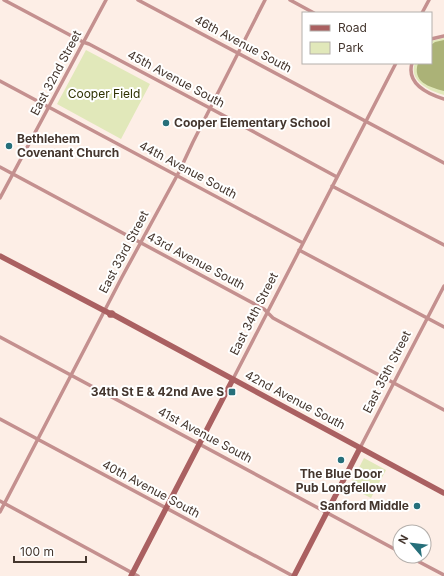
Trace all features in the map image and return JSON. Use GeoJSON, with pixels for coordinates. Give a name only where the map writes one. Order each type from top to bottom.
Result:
{"type":"FeatureCollection","features":[{"type":"Feature","properties":{"kind":"street","name":"45th Avenue South"},"geometry":{"type":"LineString","coordinates":[[4,0],[337,177]]}},
{"type":"Feature","properties":{"kind":"street","name":"East 32nd Street"},"geometry":{"type":"LineString","coordinates":[[0,198],[106,0]]}},
{"type":"Feature","properties":{"kind":"street","name":"46th Avenue South"},"geometry":{"type":"LineString","coordinates":[[138,0],[444,163]]}},
{"type":"Feature","properties":{"kind":"street","name":"East 33rd Street"},"geometry":{"type":"LineString","coordinates":[[0,512],[71,375],[109,313],[141,243],[177,176],[265,0]]}},
{"type":"Feature","properties":{"kind":"street"},"geometry":{"type":"LineString","coordinates":[[290,0],[312,12]]}},
{"type":"Feature","properties":{"kind":"street"},"geometry":{"type":"LineString","coordinates":[[423,12],[429,0]]}},
{"type":"Feature","properties":{"kind":"street"},"geometry":{"type":"LineString","coordinates":[[432,39],[444,36]]}},
{"type":"Feature","properties":{"kind":"street","name":"East 34th Street"},"geometry":{"type":"LineString","coordinates":[[134,575],[166,508],[395,64]]}},
{"type":"Feature","properties":{"kind":"street"},"geometry":{"type":"LineString","coordinates":[[410,64],[412,76],[420,88],[444,99]]}},
{"type":"Feature","properties":{"kind":"street","name":"44th Avenue South"},"geometry":{"type":"LineString","coordinates":[[0,81],[303,243]]}},
{"type":"Feature","properties":{"kind":"street","name":"43rd Avenue South"},"geometry":{"type":"LineString","coordinates":[[0,167],[264,309],[273,318],[444,410]]}},
{"type":"Feature","properties":{"kind":"street"},"geometry":{"type":"LineString","coordinates":[[332,186],[444,245]]}},
{"type":"Feature","properties":{"kind":"street"},"geometry":{"type":"LineString","coordinates":[[299,250],[444,327]]}},
{"type":"Feature","properties":{"kind":"street","name":"42nd Avenue South"},"geometry":{"type":"LineString","coordinates":[[0,256],[233,379],[444,493]]}},
{"type":"Feature","properties":{"kind":"street","name":"East 35th Street"},"geometry":{"type":"LineString","coordinates":[[294,576],[444,286]]}},
{"type":"Feature","properties":{"kind":"street","name":"41st Avenue South"},"geometry":{"type":"LineString","coordinates":[[0,337],[392,548]]}},
{"type":"Feature","properties":{"kind":"street","name":"40th Avenue South"},"geometry":{"type":"LineString","coordinates":[[0,419],[294,576]]}},
{"type":"Feature","properties":{"kind":"street"},"geometry":{"type":"LineString","coordinates":[[0,501],[134,575]]}},
{"type":"Feature","properties":{"kind":"street"},"geometry":{"type":"LineString","coordinates":[[423,564],[444,575]]}},
{"type":"Feature","properties":{"kind":"green space"},"geometry":{"type":"Polygon","coordinates":[[[444,38],[444,95],[427,88],[417,80],[415,75],[415,64],[432,64],[432,41],[444,38]]]}},
{"type":"Feature","properties":{"kind":"green space"},"geometry":{"type":"Polygon","coordinates":[[[444,40],[444,91],[423,83],[417,75],[418,64],[432,64],[432,44],[444,40]]]}},
{"type":"Feature","properties":{"kind":"green space","name":"Cooper Field"},"geometry":{"type":"Polygon","coordinates":[[[86,50],[150,84],[121,139],[57,104],[86,50]]]}},
{"type":"Feature","properties":{"kind":"green space"},"geometry":{"type":"Polygon","coordinates":[[[364,458],[386,470],[371,498],[357,491],[358,489],[350,485],[364,458]]]}},
{"type":"Feature","properties":{"kind":"place","name":"Cooper Elementary School"},"geometry":{"type":"Point","coordinates":[166,123]}},
{"type":"Feature","properties":{"kind":"place","name":"Bethlehem Covenant Church"},"geometry":{"type":"Point","coordinates":[9,146]}},
{"type":"Feature","properties":{"kind":"place","name":"34th St E & 42nd Ave S"},"geometry":{"type":"Point","coordinates":[232,392]}},
{"type":"Feature","properties":{"kind":"place","name":"The Blue Door Pub Longfellow"},"geometry":{"type":"Point","coordinates":[341,460]}},
{"type":"Feature","properties":{"kind":"place","name":"Sanford Middle"},"geometry":{"type":"Point","coordinates":[417,506]}}]}
